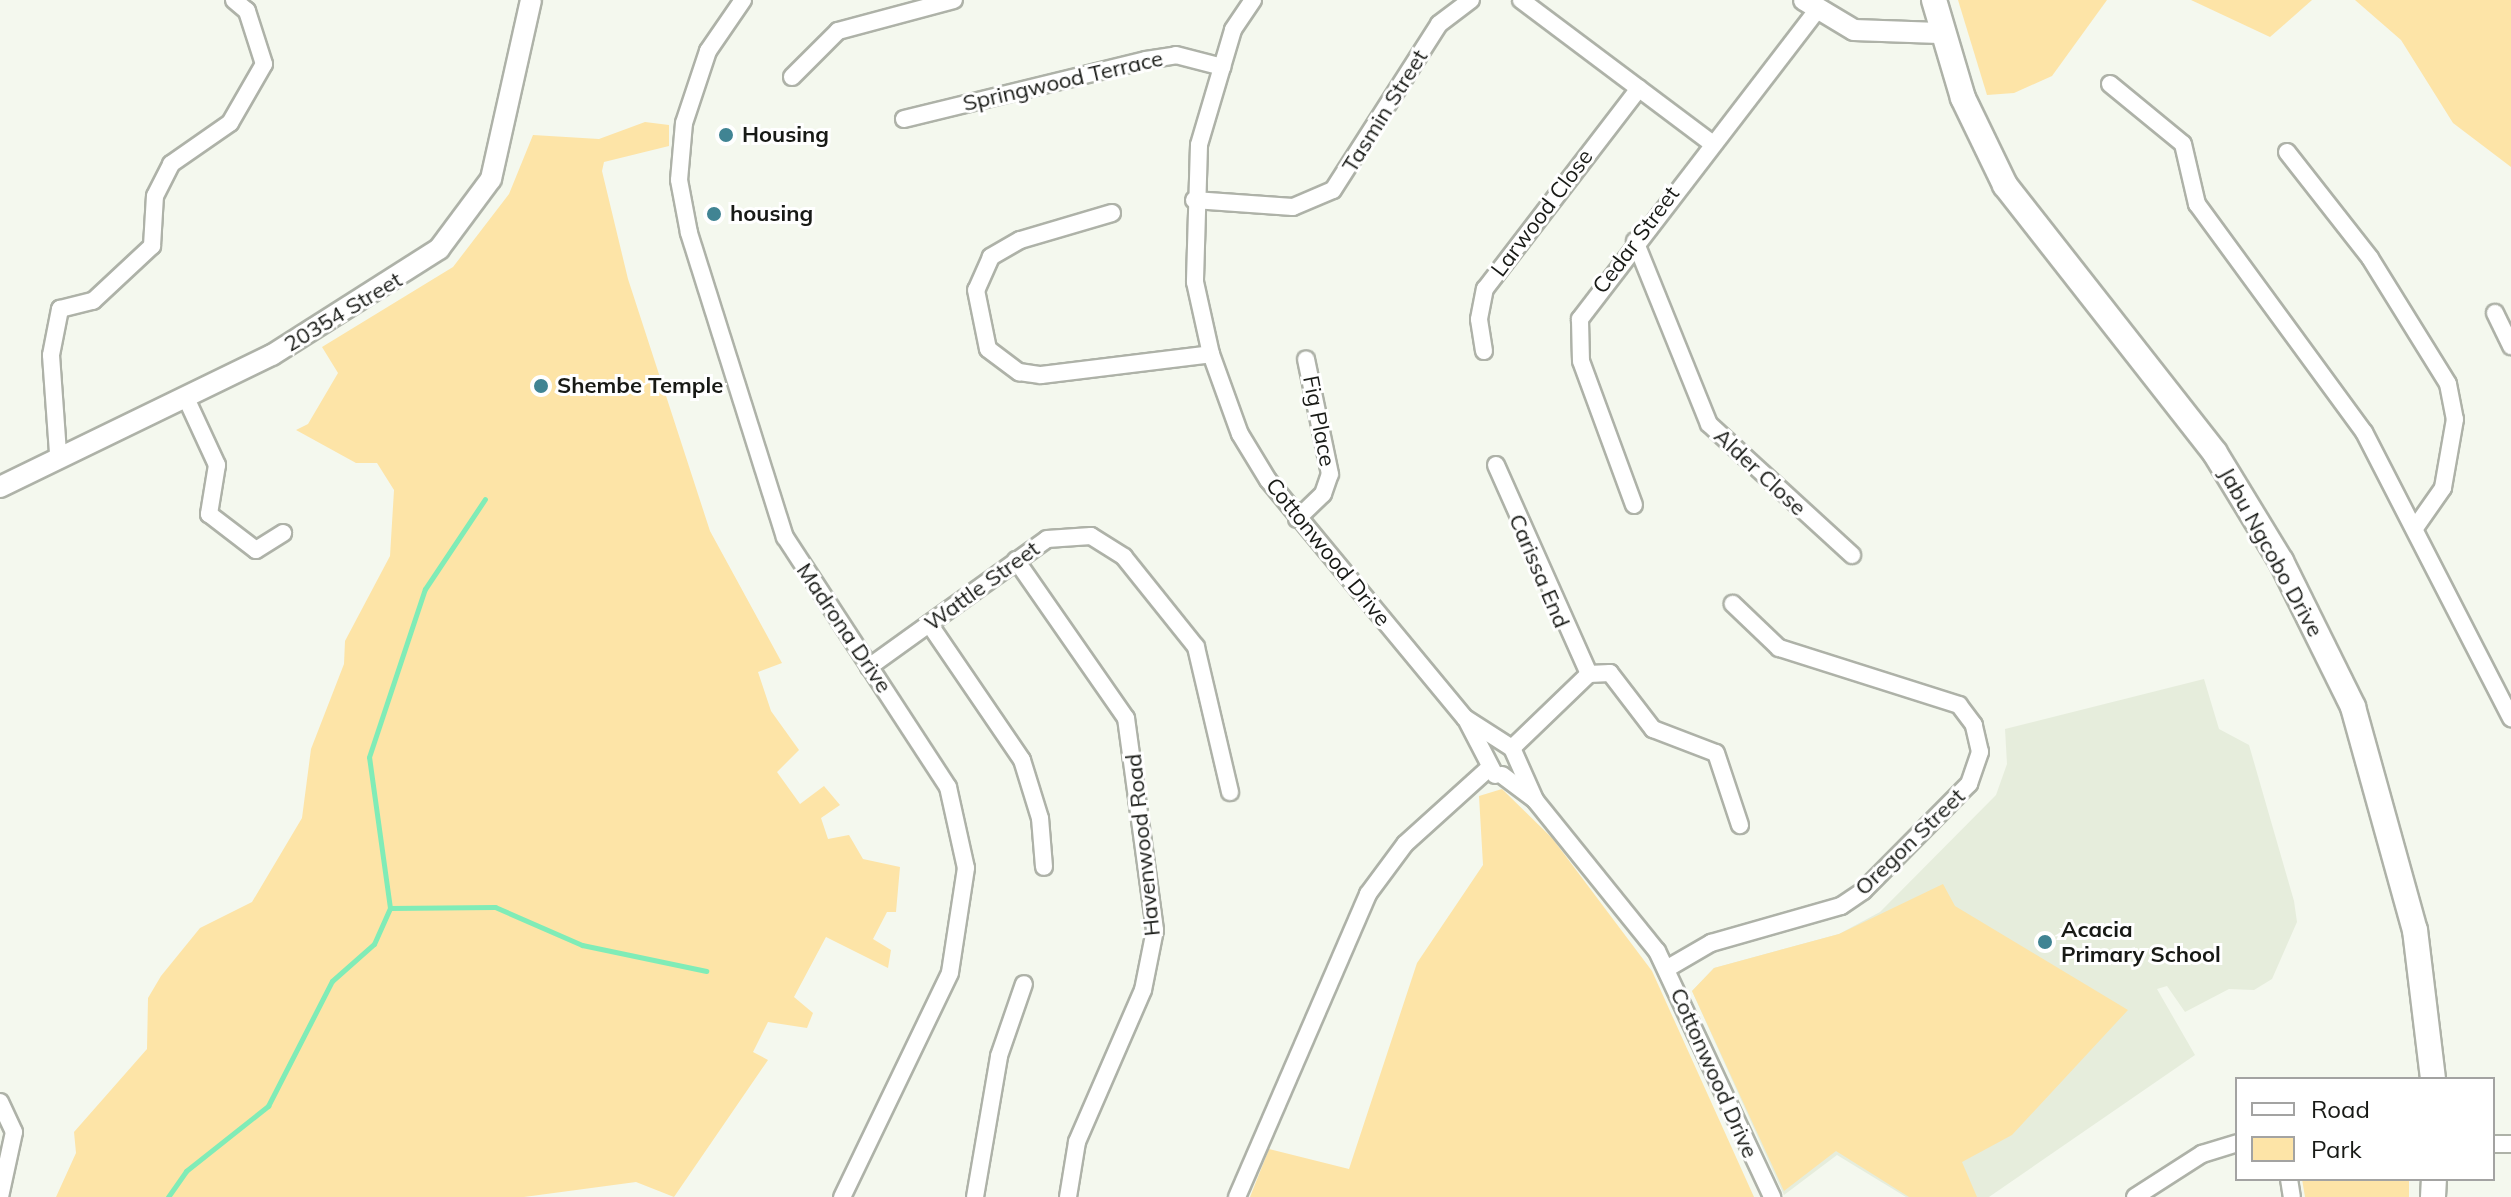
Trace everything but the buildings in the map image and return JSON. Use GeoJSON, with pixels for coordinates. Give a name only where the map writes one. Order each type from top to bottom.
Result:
{"type":"FeatureCollection","features":[{"type":"Feature","properties":{"kind":"main road","name":"Jabu Ngcobo Drive"},"geometry":{"type":"LineString","coordinates":[[1934,0],[1939,33],[1981,144],[2011,196],[2215,453],[2311,618],[2382,791],[2427,991],[2433,1077]]}},
{"type":"Feature","properties":{"kind":"street"},"geometry":{"type":"LineString","coordinates":[[58,453],[51,355],[60,309],[93,301],[152,246],[155,196],[171,164],[230,123],[264,64],[247,11],[234,0]]}},
{"type":"Feature","properties":{"kind":"street","name":"20354 Street"},"geometry":{"type":"LineString","coordinates":[[0,487],[58,453],[186,398],[372,297],[459,230],[500,153],[531,0]]}},
{"type":"Feature","properties":{"kind":"street","name":"Madrona Drive"},"geometry":{"type":"LineString","coordinates":[[743,0],[693,87],[679,180],[785,537],[948,787],[966,868],[950,973],[842,1197]]}},
{"type":"Feature","properties":{"kind":"street"},"geometry":{"type":"LineString","coordinates":[[792,77],[838,31],[954,0]]}},
{"type":"Feature","properties":{"kind":"street","name":"Cottonwood Drive"},"geometry":{"type":"LineString","coordinates":[[1253,0],[1222,67],[1199,145],[1194,200],[1195,282],[1211,354],[1240,434],[1297,519],[1465,718],[1491,768],[1535,800]]}},
{"type":"Feature","properties":{"kind":"street","name":"Tasmin Street"},"geometry":{"type":"LineString","coordinates":[[1194,200],[1293,207],[1333,190],[1439,24],[1471,0]]}},
{"type":"Feature","properties":{"kind":"street"},"geometry":{"type":"LineString","coordinates":[[1521,0],[1710,142]]}},
{"type":"Feature","properties":{"kind":"street"},"geometry":{"type":"LineString","coordinates":[[1811,5],[1881,35],[1939,33]]}},
{"type":"Feature","properties":{"kind":"street","name":"Cedar Street"},"geometry":{"type":"LineString","coordinates":[[1634,505],[1581,361],[1577,332],[1587,304],[1811,5]]}},
{"type":"Feature","properties":{"kind":"street","name":"Springwood Terrace"},"geometry":{"type":"LineString","coordinates":[[904,119],[1146,60],[1184,56],[1222,67]]}},
{"type":"Feature","properties":{"kind":"street"},"geometry":{"type":"LineString","coordinates":[[2110,84],[2175,132],[2197,204],[2323,369],[2415,528],[2511,718]]}},
{"type":"Feature","properties":{"kind":"street","name":"Larwood Close"},"geometry":{"type":"LineString","coordinates":[[1484,351],[1479,319],[1485,289],[1639,88]]}},
{"type":"Feature","properties":{"kind":"street"},"geometry":{"type":"LineString","coordinates":[[2287,152],[2370,258],[2448,384],[2455,419],[2443,488],[2415,528]]}},
{"type":"Feature","properties":{"kind":"street"},"geometry":{"type":"LineString","coordinates":[[1112,213],[1020,240],[991,257],[976,290],[988,349],[1019,372],[1041,375],[1211,354]]}},
{"type":"Feature","properties":{"kind":"street","name":"Alder Close"},"geometry":{"type":"LineString","coordinates":[[1635,241],[1709,424],[1852,555]]}},
{"type":"Feature","properties":{"kind":"street"},"geometry":{"type":"LineString","coordinates":[[2495,313],[2511,346]]}},
{"type":"Feature","properties":{"kind":"street","name":"Fig Place"},"geometry":{"type":"LineString","coordinates":[[1297,519],[1323,494],[1331,464],[1306,359]]}},
{"type":"Feature","properties":{"kind":"street"},"geometry":{"type":"LineString","coordinates":[[186,398],[217,465],[209,514],[256,550],[283,533]]}},
{"type":"Feature","properties":{"kind":"street","name":"Carissa End"},"geometry":{"type":"LineString","coordinates":[[1496,465],[1589,674]]}},
{"type":"Feature","properties":{"kind":"street","name":"Wattle Street"},"geometry":{"type":"LineString","coordinates":[[869,667],[1047,539],[1073,534],[1124,557],[1196,647],[1230,792]]}},
{"type":"Feature","properties":{"kind":"street","name":"Havenwood Road"},"geometry":{"type":"LineString","coordinates":[[1016,560],[1126,718],[1155,930],[1143,990],[1077,1142],[1068,1197]]}},
{"type":"Feature","properties":{"kind":"street","name":"Oregon Street"},"geometry":{"type":"LineString","coordinates":[[1668,968],[1711,943],[1841,906],[1863,891],[1969,784],[1980,752],[1974,725],[1959,705],[1779,648],[1733,604]]}},
{"type":"Feature","properties":{"kind":"street"},"geometry":{"type":"LineString","coordinates":[[930,625],[1022,760],[1040,818],[1044,867]]}},
{"type":"Feature","properties":{"kind":"street"},"geometry":{"type":"LineString","coordinates":[[1237,1197],[1368,894],[1405,844],[1491,768],[1589,674],[1619,679],[1653,729],[1716,753],[1740,825]]}},
{"type":"Feature","properties":{"kind":"street","name":"Cottonwood Drive"},"geometry":{"type":"LineString","coordinates":[[1465,718],[1510,750],[1535,800],[1668,968],[1772,1197]]}},
{"type":"Feature","properties":{"kind":"street"},"geometry":{"type":"LineString","coordinates":[[1491,768],[1510,750]]}},
{"type":"Feature","properties":{"kind":"street"},"geometry":{"type":"LineString","coordinates":[[975,1197],[999,1056],[1024,984]]}},
{"type":"Feature","properties":{"kind":"street"},"geometry":{"type":"LineString","coordinates":[[0,1102],[14,1132],[0,1197]]}},
{"type":"Feature","properties":{"kind":"street"},"geometry":{"type":"LineString","coordinates":[[2135,1197],[2153,1192],[2235,1144]]}},
{"type":"Feature","properties":{"kind":"shaded area","name":"Acacia Primary School"},"geometry":{"type":"Polygon","coordinates":[[[2204,679],[2219,729],[2249,745],[2294,901],[2297,922],[2272,979],[2254,990],[2229,989],[2185,1012],[2167,986],[2157,989],[2195,1055],[1989,1197],[1906,1197],[1837,1155],[1784,1195],[1692,991],[1714,968],[1839,934],[1880,912],[1996,795],[2007,764],[2005,729],[2204,679]]]}},
{"type":"Feature","properties":{"kind":"green space"},"geometry":{"type":"Polygon","coordinates":[[[1958,0],[2107,0],[2052,76],[2014,93],[1987,95],[1958,0]]]}},
{"type":"Feature","properties":{"kind":"green space"},"geometry":{"type":"Polygon","coordinates":[[[2191,0],[2312,0],[2270,37],[2191,0]]]}},
{"type":"Feature","properties":{"kind":"green space"},"geometry":{"type":"Polygon","coordinates":[[[2355,0],[2511,0],[2511,167],[2453,123],[2401,40],[2355,0]]]}},
{"type":"Feature","properties":{"kind":"green space"},"geometry":{"type":"Polygon","coordinates":[[[645,122],[669,125],[669,146],[604,162],[602,171],[628,279],[710,531],[782,663],[758,672],[771,711],[799,750],[777,772],[800,804],[824,786],[840,805],[821,818],[828,839],[849,835],[863,859],[900,867],[896,912],[887,912],[873,939],[891,950],[888,968],[826,937],[794,997],[813,1013],[807,1028],[768,1022],[753,1052],[768,1060],[674,1197],[636,1182],[524,1197],[56,1197],[76,1153],[74,1132],[147,1049],[148,998],[161,976],[200,928],[252,902],[302,818],[311,749],[344,664],[345,641],[390,556],[394,490],[377,463],[356,463],[296,430],[308,424],[338,373],[322,347],[453,267],[509,194],[533,135],[599,139],[645,122]]]}},
{"type":"Feature","properties":{"kind":"green space"},"geometry":{"type":"Polygon","coordinates":[[[1502,789],[1552,838],[1652,971],[1754,1197],[1250,1197],[1269,1149],[1349,1169],[1417,963],[1483,865],[1479,796],[1502,789]]]}},
{"type":"Feature","properties":{"kind":"green space"},"geometry":{"type":"Polygon","coordinates":[[[1943,884],[1955,906],[2128,1010],[2012,1135],[1962,1162],[1977,1197],[1909,1197],[1836,1151],[1784,1191],[1692,991],[1714,968],[1839,934],[1943,884]]]}},
{"type":"Feature","properties":{"kind":"green space"},"geometry":{"type":"Polygon","coordinates":[[[2302,1181],[2409,1181],[2409,1197],[2305,1197],[2302,1181]]]}},
{"type":"Feature","properties":{"kind":"waterway"},"geometry":{"type":"LineString","coordinates":[[168,1197],[186,1171],[268,1106],[332,981],[374,944],[390,908],[369,757],[425,589],[485,499]]}},
{"type":"Feature","properties":{"kind":"waterway"},"geometry":{"type":"LineString","coordinates":[[390,908],[495,907],[582,945],[706,971]]}},
{"type":"Feature","properties":{"kind":"place","name":"Housing"},"geometry":{"type":"Point","coordinates":[726,135]}},
{"type":"Feature","properties":{"kind":"place","name":"housing"},"geometry":{"type":"Point","coordinates":[714,214]}},
{"type":"Feature","properties":{"kind":"place","name":"Shembe Temple"},"geometry":{"type":"Point","coordinates":[541,386]}},
{"type":"Feature","properties":{"kind":"place","name":"Acacia Primary School"},"geometry":{"type":"Point","coordinates":[2045,942]}}]}
